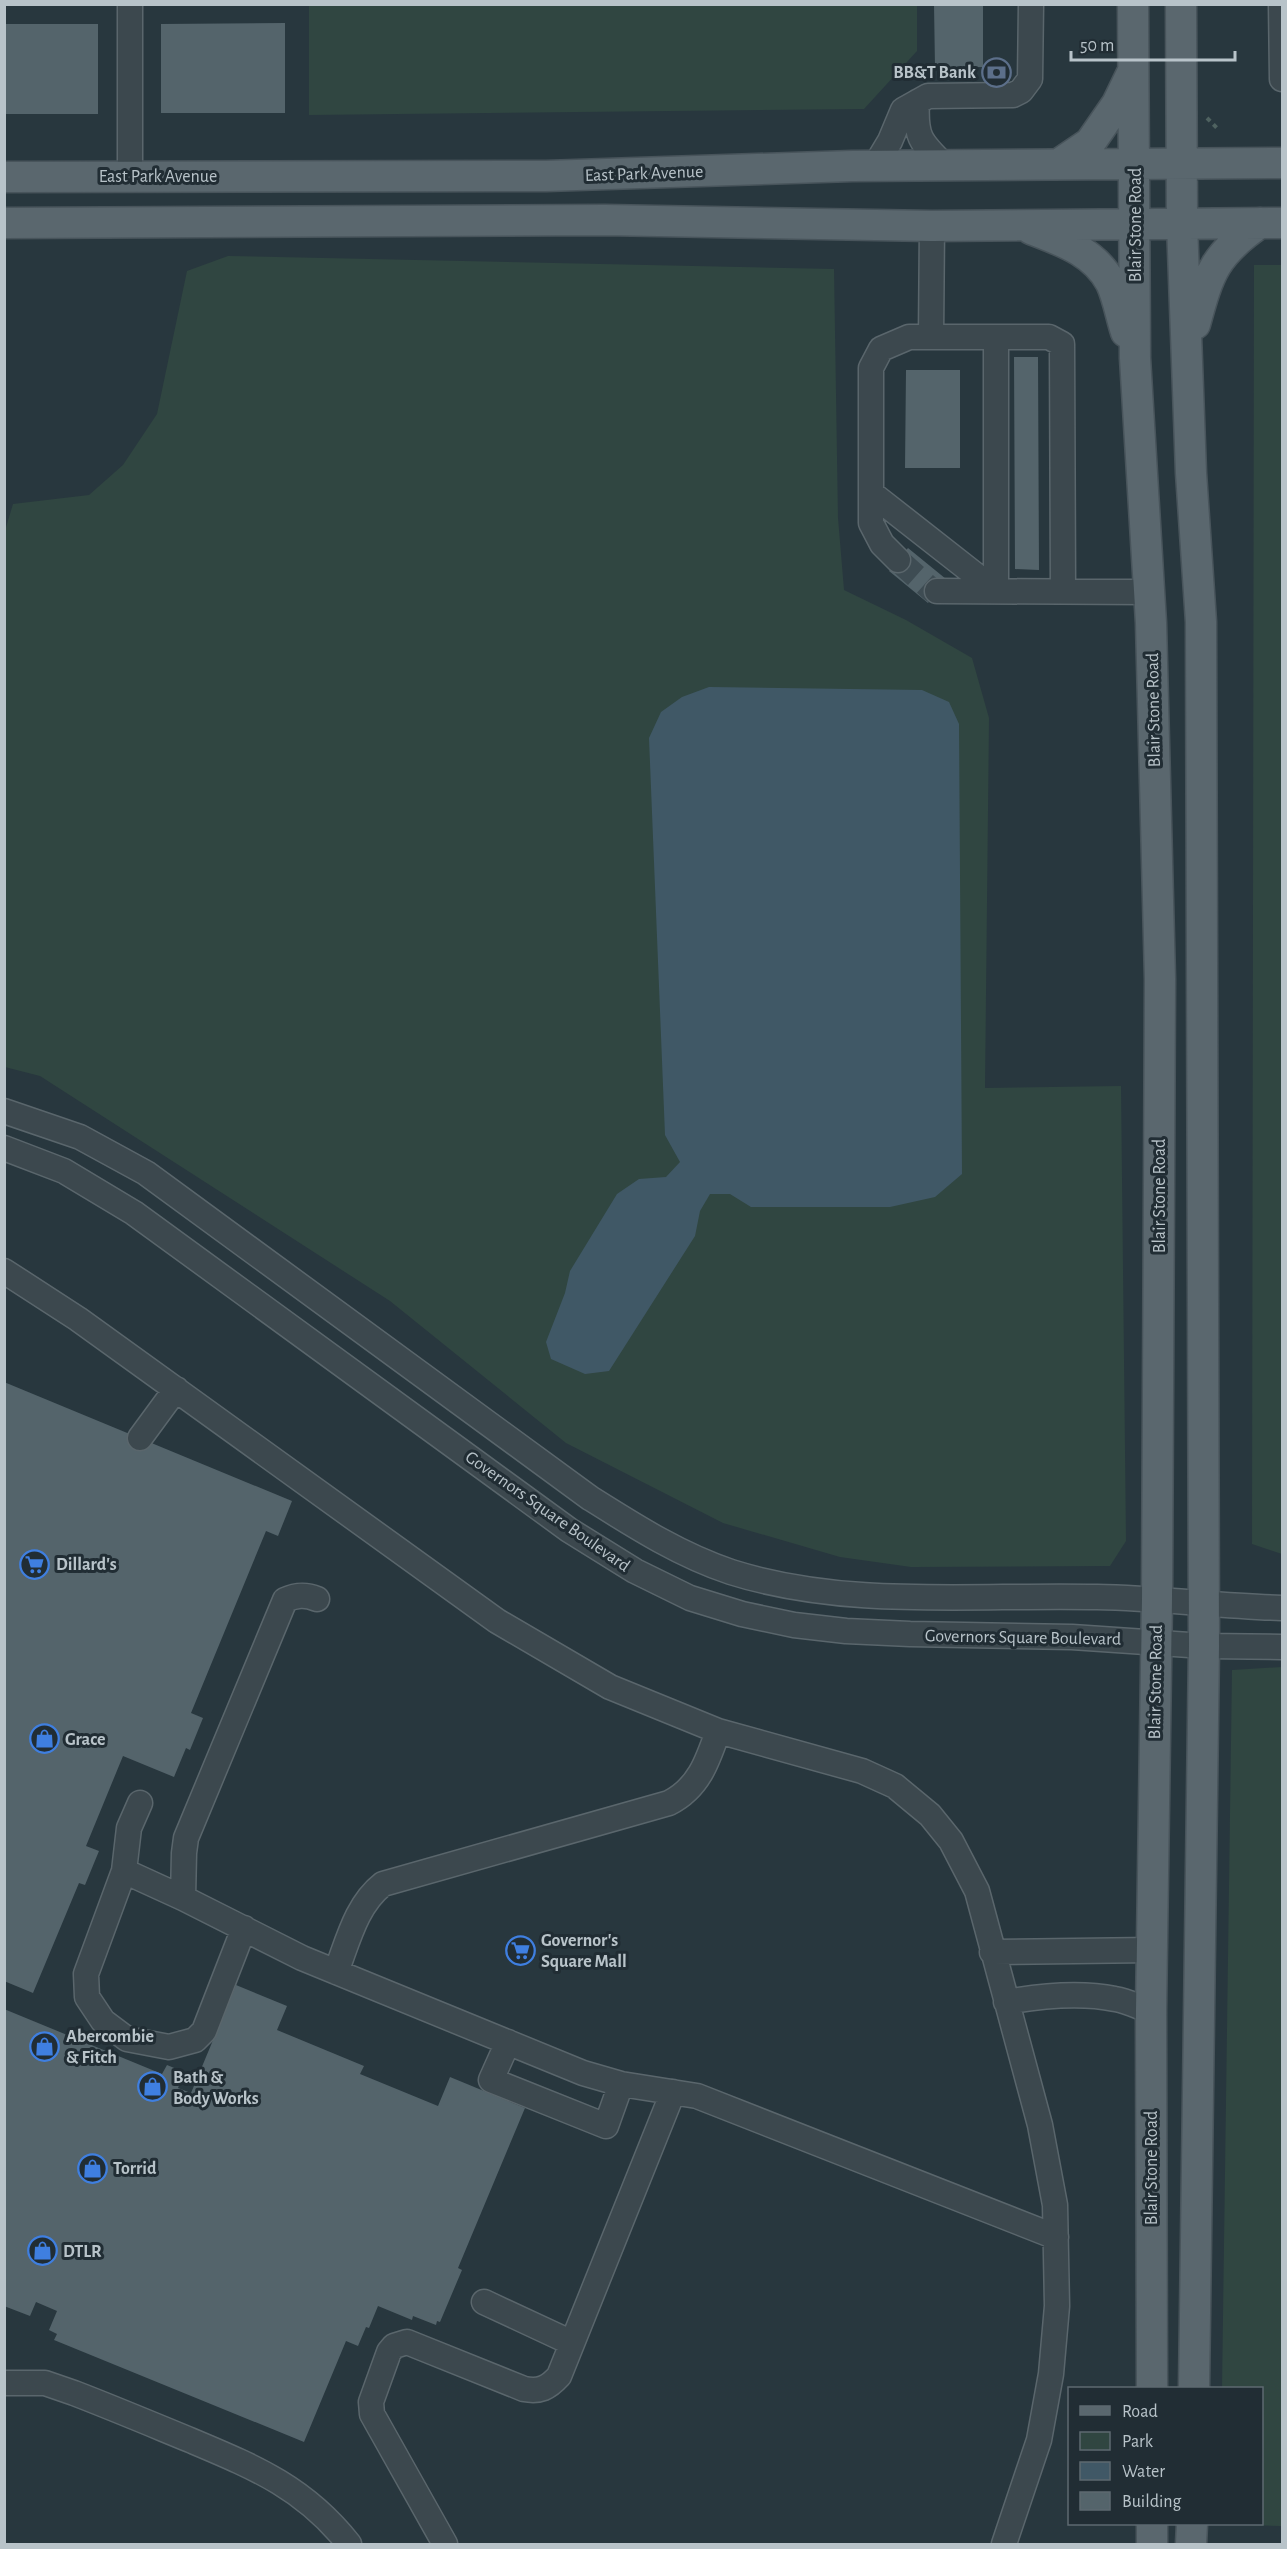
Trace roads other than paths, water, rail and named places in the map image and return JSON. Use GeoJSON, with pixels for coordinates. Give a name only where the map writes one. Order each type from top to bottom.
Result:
{"type":"FeatureCollection","features":[{"type":"Feature","properties":{"kind":"main road","name":"Blair Stone Road"},"geometry":{"type":"LineString","coordinates":[[1133,4],[1135,360],[1151,623],[1160,979],[1157,1599],[1151,2011],[1152,2387]]}},
{"type":"Feature","properties":{"kind":"main road"},"geometry":{"type":"LineString","coordinates":[[1181,4],[1182,223],[1191,473],[1201,622],[1204,1646],[1194,2387]]}},
{"type":"Feature","properties":{"kind":"main road"},"geometry":{"type":"LineString","coordinates":[[1059,164],[1094,138],[1117,104],[1134,69]]}},
{"type":"Feature","properties":{"kind":"main road","name":"East Park Avenue"},"geometry":{"type":"LineString","coordinates":[[4,177],[546,176],[875,166],[1282,163]]}},
{"type":"Feature","properties":{"kind":"main road"},"geometry":{"type":"LineString","coordinates":[[4,223],[605,220],[932,226],[1271,223]]}},
{"type":"Feature","properties":{"kind":"main road"},"geometry":{"type":"LineString","coordinates":[[1187,356],[1206,284],[1216,263],[1237,239],[1271,223]]}},
{"type":"Feature","properties":{"kind":"main road"},"geometry":{"type":"LineString","coordinates":[[1017,224],[1076,248],[1090,258],[1103,272],[1111,284],[1135,360]]}},
{"type":"Feature","properties":{"kind":"main road"},"geometry":{"type":"LineString","coordinates":[[1151,623],[1201,622]]}},
{"type":"Feature","properties":{"kind":"main road"},"geometry":{"type":"LineString","coordinates":[[1152,1950],[1167,1959],[1183,1974],[1199,1995]]}},
{"type":"Feature","properties":{"kind":"main road"},"geometry":{"type":"LineString","coordinates":[[1152,2525],[1152,2544]]}},
{"type":"Feature","properties":{"kind":"main road"},"geometry":{"type":"LineString","coordinates":[[1191,2544],[1192,2525]]}},
{"type":"Feature","properties":{"kind":"street"},"geometry":{"type":"LineString","coordinates":[[130,4],[130,176]]}},
{"type":"Feature","properties":{"kind":"street"},"geometry":{"type":"LineString","coordinates":[[875,166],[890,141],[903,110],[928,96],[1013,95],[1021,91],[1030,79],[1031,4]]}},
{"type":"Feature","properties":{"kind":"street"},"geometry":{"type":"LineString","coordinates":[[1281,4],[1282,79]]}},
{"type":"Feature","properties":{"kind":"street"},"geometry":{"type":"LineString","coordinates":[[917,102],[916,125],[919,138],[944,165]]}},
{"type":"Feature","properties":{"kind":"street"},"geometry":{"type":"LineString","coordinates":[[931,337],[932,226]]}},
{"type":"Feature","properties":{"kind":"street"},"geometry":{"type":"LineString","coordinates":[[898,560],[882,544],[871,523],[871,368],[881,349],[909,337],[1049,337],[1062,344],[1063,591]]}},
{"type":"Feature","properties":{"kind":"street"},"geometry":{"type":"LineString","coordinates":[[996,337],[996,591]]}},
{"type":"Feature","properties":{"kind":"street"},"geometry":{"type":"LineString","coordinates":[[871,493],[996,591]]}},
{"type":"Feature","properties":{"kind":"street"},"geometry":{"type":"LineString","coordinates":[[937,591],[1149,592]]}},
{"type":"Feature","properties":{"kind":"street","name":"Governors Square Boulevard"},"geometry":{"type":"LineString","coordinates":[[4,1111],[80,1137],[146,1173],[590,1498],[661,1543],[731,1572],[785,1585],[886,1597],[1097,1597],[1282,1608]]}},
{"type":"Feature","properties":{"kind":"street","name":"Governors Square Boulevard"},"geometry":{"type":"LineString","coordinates":[[4,1148],[64,1171],[134,1213],[569,1530],[635,1572],[690,1598],[742,1614],[794,1625],[846,1631],[1072,1637],[1204,1646],[1282,1647]]}},
{"type":"Feature","properties":{"kind":"street"},"geometry":{"type":"LineString","coordinates":[[4,1271],[78,1318],[497,1621],[610,1687],[718,1731],[862,1771],[895,1786],[930,1815],[951,1841],[977,1891],[1040,2125],[1055,2205],[1057,2306],[1051,2374],[1039,2440],[1004,2544]]}},
{"type":"Feature","properties":{"kind":"street"},"geometry":{"type":"LineString","coordinates":[[140,1438],[176,1389]]}},
{"type":"Feature","properties":{"kind":"street"},"geometry":{"type":"LineString","coordinates":[[598,1548],[621,1517]]}},
{"type":"Feature","properties":{"kind":"street"},"geometry":{"type":"LineString","coordinates":[[183,1898],[186,1838],[285,1600],[296,1596],[309,1596],[317,1599]]}},
{"type":"Feature","properties":{"kind":"street"},"geometry":{"type":"LineString","coordinates":[[336,1972],[363,1905],[383,1884],[669,1803],[687,1792],[697,1780],[707,1762],[718,1731]]}},
{"type":"Feature","properties":{"kind":"street"},"geometry":{"type":"LineString","coordinates":[[140,1803],[129,1828],[124,1871],[86,1974],[87,1997],[104,2021],[127,2039],[169,2047],[195,2040],[204,2031],[244,1928]]}},
{"type":"Feature","properties":{"kind":"street"},"geometry":{"type":"LineString","coordinates":[[124,1871],[302,1958],[583,2073],[621,2084],[697,2096],[718,2103],[1056,2237]]}},
{"type":"Feature","properties":{"kind":"street"},"geometry":{"type":"LineString","coordinates":[[993,1952],[1152,1950]]}},
{"type":"Feature","properties":{"kind":"street"},"geometry":{"type":"LineString","coordinates":[[1006,2002],[1034,1997],[1082,1996],[1115,1999],[1151,2011]]}},
{"type":"Feature","properties":{"kind":"street"},"geometry":{"type":"LineString","coordinates":[[508,2042],[491,2080],[606,2126],[621,2084]]}},
{"type":"Feature","properties":{"kind":"street"},"geometry":{"type":"LineString","coordinates":[[445,2544],[372,2414],[371,2402],[389,2352],[401,2343],[417,2344],[524,2389],[533,2391],[549,2386],[559,2376],[673,2092]]}},
{"type":"Feature","properties":{"kind":"street"},"geometry":{"type":"LineString","coordinates":[[483,2302],[572,2343]]}},
{"type":"Feature","properties":{"kind":"street"},"geometry":{"type":"LineString","coordinates":[[7,2376],[45,2383],[75,2392],[262,2470],[292,2490],[320,2513],[349,2544]]}},
{"type":"Feature","properties":{"kind":"water"},"geometry":{"type":"Polygon","coordinates":[[[709,687],[922,690],[949,702],[959,724],[962,1174],[935,1197],[890,1207],[751,1207],[730,1194],[710,1194],[700,1211],[695,1236],[609,1371],[585,1374],[551,1359],[546,1342],[565,1293],[570,1271],[617,1194],[639,1179],[666,1177],[680,1162],[665,1135],[649,738],[661,712],[682,697],[709,687]]]}},
{"type":"Feature","properties":{"kind":"tunnel"},"geometry":{"type":"LineString","coordinates":[[898,560],[933,591],[937,591]]}},
{"type":"Feature","properties":{"kind":"place","name":"BB&T Bank"},"geometry":{"type":"Point","coordinates":[997,72]}},
{"type":"Feature","properties":{"kind":"place","name":"Dillard's"},"geometry":{"type":"Point","coordinates":[35,1564]}},
{"type":"Feature","properties":{"kind":"place","name":"Grace"},"geometry":{"type":"Point","coordinates":[44,1739]}},
{"type":"Feature","properties":{"kind":"place","name":"Governor's Square Mall"},"geometry":{"type":"Point","coordinates":[520,1950]}},
{"type":"Feature","properties":{"kind":"place","name":"Abercombie & Fitch"},"geometry":{"type":"Point","coordinates":[45,2046]}},
{"type":"Feature","properties":{"kind":"place","name":"Bath & Body Works"},"geometry":{"type":"Point","coordinates":[152,2087]}},
{"type":"Feature","properties":{"kind":"place","name":"Torrid"},"geometry":{"type":"Point","coordinates":[92,2168]}},
{"type":"Feature","properties":{"kind":"place","name":"DTLR"},"geometry":{"type":"Point","coordinates":[42,2251]}}]}
